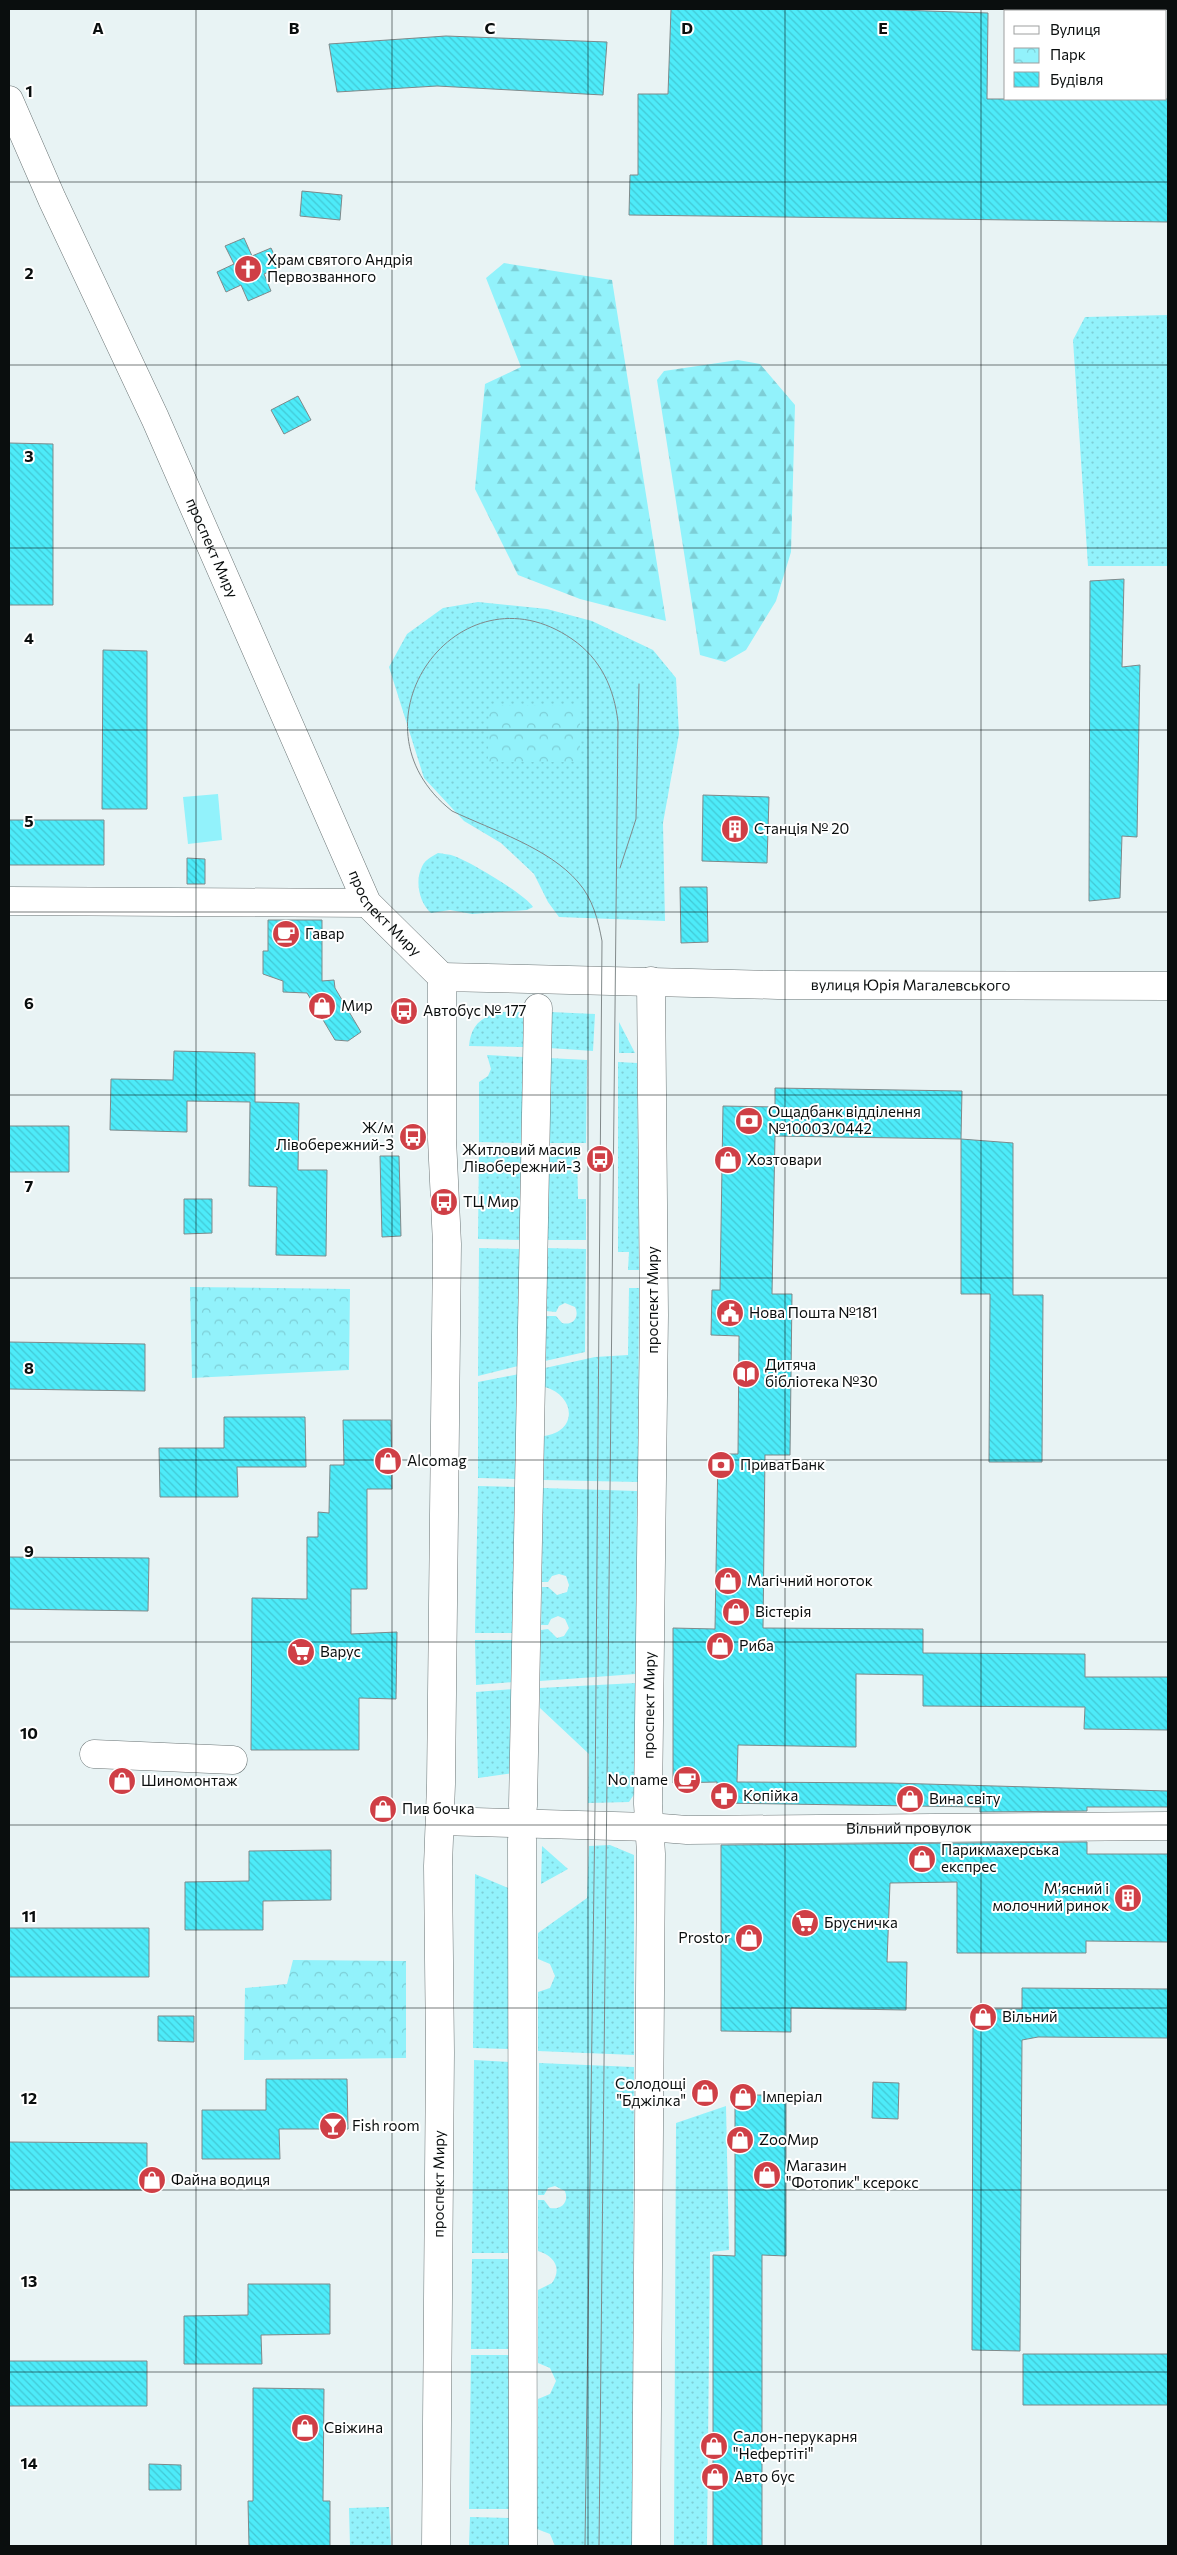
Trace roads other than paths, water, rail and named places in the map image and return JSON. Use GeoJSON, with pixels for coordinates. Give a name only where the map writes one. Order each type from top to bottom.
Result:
{"type":"FeatureCollection","features":[{"type":"Feature","properties":{"kind":"street","name":"проспект Миру"},"geometry":{"type":"LineString","coordinates":[[9,100],[52,199],[155,418],[367,903],[442,977],[442,1139],[447,1244],[440,1821],[436,2546]]}},
{"type":"Feature","properties":{"kind":"street"},"geometry":{"type":"LineString","coordinates":[[9,901],[367,903]]}},
{"type":"Feature","properties":{"kind":"street"},"geometry":{"type":"LineString","coordinates":[[442,977],[651,981]]}},
{"type":"Feature","properties":{"kind":"street","name":"проспект Миру"},"geometry":{"type":"LineString","coordinates":[[646,2546],[652,1854],[649,1827],[654,1315],[651,981]]}},
{"type":"Feature","properties":{"kind":"street","name":"вулиця Юрія Магалевського"},"geometry":{"type":"LineString","coordinates":[[651,981],[931,986],[1168,986]]}},
{"type":"Feature","properties":{"kind":"street"},"geometry":{"type":"LineString","coordinates":[[523,1806],[538,1008]]}},
{"type":"Feature","properties":{"kind":"street"},"geometry":{"type":"LineString","coordinates":[[94,1754],[233,1760]]}},
{"type":"Feature","properties":{"kind":"street"},"geometry":{"type":"LineString","coordinates":[[440,1821],[649,1827]]}},
{"type":"Feature","properties":{"kind":"street","name":"Вільний провулок"},"geometry":{"type":"LineString","coordinates":[[649,1827],[697,1830],[1168,1826]]}},
{"type":"Feature","properties":{"kind":"street"},"geometry":{"type":"LineString","coordinates":[[522,1839],[523,2546]]}},
{"type":"Feature","properties":{"kind":"tram line"},"geometry":{"type":"LineString","coordinates":[[585,2546],[595,1807],[602,941],[597,918],[588,895],[566,870],[552,859],[519,841],[452,811],[421,775],[408,736],[411,698],[428,663],[455,636],[490,621],[530,620],[572,639],[591,656],[604,675],[613,698],[618,722],[599,2546]]}},
{"type":"Feature","properties":{"kind":"tram line"},"geometry":{"type":"LineString","coordinates":[[620,868],[636,819],[639,684]]}},
{"type":"Feature","properties":{"kind":"place","name":"Храм святого Андрія Первозванного"},"geometry":{"type":"Point","coordinates":[248,269]}},
{"type":"Feature","properties":{"kind":"place","name":"Станція № 20"},"geometry":{"type":"Point","coordinates":[735,829]}},
{"type":"Feature","properties":{"kind":"place","name":"Гавар"},"geometry":{"type":"Point","coordinates":[286,934]}},
{"type":"Feature","properties":{"kind":"place","name":"Мир"},"geometry":{"type":"Point","coordinates":[322,1006]}},
{"type":"Feature","properties":{"kind":"place","name":"Автобус № 177"},"geometry":{"type":"Point","coordinates":[404,1011]}},
{"type":"Feature","properties":{"kind":"place","name":"Ощадбанк відділення №10003/0442"},"geometry":{"type":"Point","coordinates":[749,1121]}},
{"type":"Feature","properties":{"kind":"place","name":"Ж/м Лівобережний-3"},"geometry":{"type":"Point","coordinates":[413,1137]}},
{"type":"Feature","properties":{"kind":"place","name":"Житловий масив Лівобережний-3"},"geometry":{"type":"Point","coordinates":[600,1159]}},
{"type":"Feature","properties":{"kind":"place","name":"Хозтовари"},"geometry":{"type":"Point","coordinates":[728,1160]}},
{"type":"Feature","properties":{"kind":"place","name":"ТЦ Мир"},"geometry":{"type":"Point","coordinates":[444,1202]}},
{"type":"Feature","properties":{"kind":"place","name":"Нова Пошта №181"},"geometry":{"type":"Point","coordinates":[730,1313]}},
{"type":"Feature","properties":{"kind":"place","name":"Дитяча бібліотека №30"},"geometry":{"type":"Point","coordinates":[746,1374]}},
{"type":"Feature","properties":{"kind":"place","name":"Alcomag"},"geometry":{"type":"Point","coordinates":[388,1461]}},
{"type":"Feature","properties":{"kind":"place","name":"ПриватБанк"},"geometry":{"type":"Point","coordinates":[721,1465]}},
{"type":"Feature","properties":{"kind":"place","name":"Магічний ноготок"},"geometry":{"type":"Point","coordinates":[728,1581]}},
{"type":"Feature","properties":{"kind":"place","name":"Вістерія"},"geometry":{"type":"Point","coordinates":[736,1612]}},
{"type":"Feature","properties":{"kind":"place","name":"Риба"},"geometry":{"type":"Point","coordinates":[720,1646]}},
{"type":"Feature","properties":{"kind":"place","name":"Варус"},"geometry":{"type":"Point","coordinates":[301,1652]}},
{"type":"Feature","properties":{"kind":"place","name":"No name"},"geometry":{"type":"Point","coordinates":[687,1780]}},
{"type":"Feature","properties":{"kind":"place","name":"Шиномонтаж"},"geometry":{"type":"Point","coordinates":[122,1781]}},
{"type":"Feature","properties":{"kind":"place","name":"Копійка"},"geometry":{"type":"Point","coordinates":[724,1796]}},
{"type":"Feature","properties":{"kind":"place","name":"Вина світу"},"geometry":{"type":"Point","coordinates":[910,1799]}},
{"type":"Feature","properties":{"kind":"place","name":"Пив бочка"},"geometry":{"type":"Point","coordinates":[383,1809]}},
{"type":"Feature","properties":{"kind":"place","name":"Парикмахерська експрес"},"geometry":{"type":"Point","coordinates":[922,1859]}},
{"type":"Feature","properties":{"kind":"place","name":"Мʼясний і молочний ринок"},"geometry":{"type":"Point","coordinates":[1128,1898]}},
{"type":"Feature","properties":{"kind":"place","name":"Брусничка"},"geometry":{"type":"Point","coordinates":[805,1923]}},
{"type":"Feature","properties":{"kind":"place","name":"Prostor"},"geometry":{"type":"Point","coordinates":[749,1938]}},
{"type":"Feature","properties":{"kind":"place","name":"Вільний"},"geometry":{"type":"Point","coordinates":[983,2017]}},
{"type":"Feature","properties":{"kind":"place","name":"Солодощі \"Бджілка\""},"geometry":{"type":"Point","coordinates":[705,2093]}},
{"type":"Feature","properties":{"kind":"place","name":"Імперіал"},"geometry":{"type":"Point","coordinates":[743,2097]}},
{"type":"Feature","properties":{"kind":"place","name":"Fish room"},"geometry":{"type":"Point","coordinates":[333,2126]}},
{"type":"Feature","properties":{"kind":"place","name":"ZooМир"},"geometry":{"type":"Point","coordinates":[740,2140]}},
{"type":"Feature","properties":{"kind":"place","name":"Магазин \"Фотопик\" ксерокс"},"geometry":{"type":"Point","coordinates":[767,2175]}},
{"type":"Feature","properties":{"kind":"place","name":"Файна водиця"},"geometry":{"type":"Point","coordinates":[152,2180]}},
{"type":"Feature","properties":{"kind":"place","name":"Свіжина"},"geometry":{"type":"Point","coordinates":[305,2428]}},
{"type":"Feature","properties":{"kind":"place","name":"Салон-перукарня \"Нефертіті\""},"geometry":{"type":"Point","coordinates":[714,2446]}},
{"type":"Feature","properties":{"kind":"place","name":"Авто бус"},"geometry":{"type":"Point","coordinates":[715,2477]}}]}
